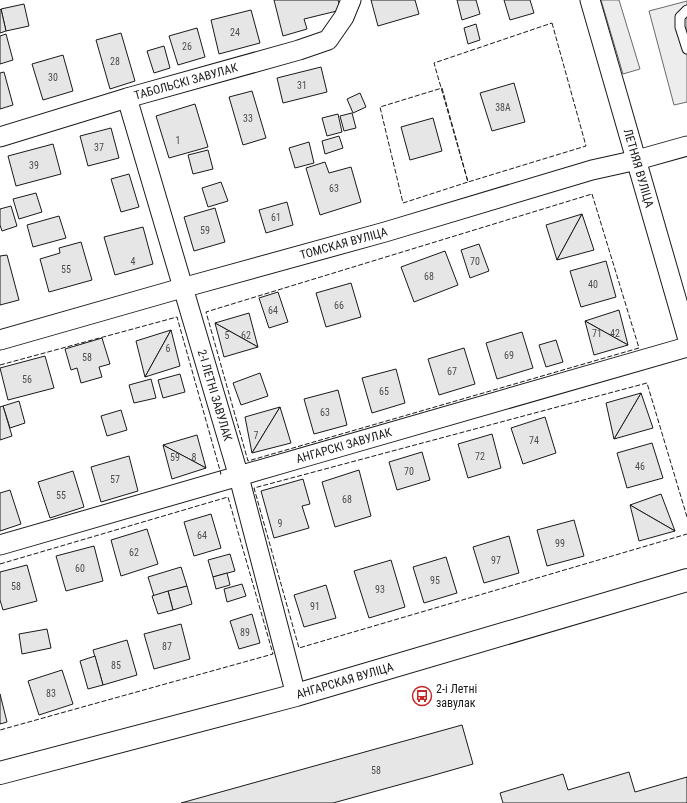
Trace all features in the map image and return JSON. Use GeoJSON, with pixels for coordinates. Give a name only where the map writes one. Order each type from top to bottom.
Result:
{"type":"FeatureCollection","features":[{"type":"Feature","properties":{"kind":"main road","name":"АНГАРСКАЯ ВУЛІЦА"},"geometry":{"type":"LineString","coordinates":[[0,773],[296,695],[687,580]]}},
{"type":"Feature","properties":{"kind":"street","name":"ТАБОЛЬСКІ ЗАВУЛАК"},"geometry":{"type":"LineString","coordinates":[[0,137],[127,98],[299,50],[328,40],[344,17],[351,0]]}},
{"type":"Feature","properties":{"kind":"street","name":"ЛЕТНЯЯ ВУЛІЦА"},"geometry":{"type":"LineString","coordinates":[[590,0],[687,336]]}},
{"type":"Feature","properties":{"kind":"street","name":"2-І ЛЕТНІ ЗАВУЛАК"},"geometry":{"type":"LineString","coordinates":[[127,98],[238,477],[296,695]]}},
{"type":"Feature","properties":{"kind":"street","name":"ТОМСКАЯ ВУЛІЦА"},"geometry":{"type":"LineString","coordinates":[[0,340],[385,232],[592,170],[637,160],[687,146]]}},
{"type":"Feature","properties":{"kind":"street","name":"АНГАРСКІ ЗАВУЛАК"},"geometry":{"type":"LineString","coordinates":[[0,545],[238,477],[528,391],[687,347]]}},
{"type":"Feature","properties":{"kind":"lane"},"geometry":{"type":"LineString","coordinates":[[687,10],[680,16],[680,27],[687,48]]}},
{"type":"Feature","properties":{"kind":"shaded area"},"geometry":{"type":"Polygon","coordinates":[[[601,0],[619,0],[640,69],[623,74],[601,0]]]}},
{"type":"Feature","properties":{"kind":"shaded area"},"geometry":{"type":"Polygon","coordinates":[[[687,1],[687,102],[674,105],[649,11],[687,1]]]}},
{"type":"Feature","properties":{"kind":"building"},"geometry":{"type":"Polygon","coordinates":[[[274,0],[338,0],[341,10],[304,19],[307,29],[283,36],[274,0]]]}},
{"type":"Feature","properties":{"kind":"building"},"geometry":{"type":"Polygon","coordinates":[[[371,0],[415,0],[419,14],[378,26],[371,0]]]}},
{"type":"Feature","properties":{"kind":"building"},"geometry":{"type":"Polygon","coordinates":[[[457,0],[476,0],[480,14],[462,20],[457,0]]]}},
{"type":"Feature","properties":{"kind":"building"},"geometry":{"type":"Polygon","coordinates":[[[504,0],[530,0],[534,13],[510,20],[504,0]]]}},
{"type":"Feature","properties":{"kind":"building"},"geometry":{"type":"Polygon","coordinates":[[[24,4],[29,26],[6,31],[1,9],[24,4]]]}},
{"type":"Feature","properties":{"kind":"building"},"geometry":{"type":"Polygon","coordinates":[[[1,9],[6,31],[0,33],[0,10],[1,9]]]}},
{"type":"Feature","properties":{"kind":"building"},"geometry":{"type":"Polygon","coordinates":[[[251,10],[260,43],[219,54],[211,20],[251,10]]]}},
{"type":"Feature","properties":{"kind":"building"},"geometry":{"type":"Polygon","coordinates":[[[476,24],[480,40],[468,44],[464,28],[476,24]]]}},
{"type":"Feature","properties":{"kind":"building"},"geometry":{"type":"Polygon","coordinates":[[[197,28],[205,57],[178,65],[169,36],[197,28]]]}},
{"type":"Feature","properties":{"kind":"building"},"geometry":{"type":"Polygon","coordinates":[[[121,33],[135,81],[110,89],[96,40],[121,33]]]}},
{"type":"Feature","properties":{"kind":"building"},"geometry":{"type":"Polygon","coordinates":[[[6,34],[13,60],[0,64],[0,36],[6,34]]]}},
{"type":"Feature","properties":{"kind":"building"},"geometry":{"type":"Polygon","coordinates":[[[164,46],[170,68],[154,73],[147,51],[164,46]]]}},
{"type":"Feature","properties":{"kind":"building"},"geometry":{"type":"Polygon","coordinates":[[[63,55],[73,91],[43,100],[32,64],[63,55]]]}},
{"type":"Feature","properties":{"kind":"building"},"geometry":{"type":"Polygon","coordinates":[[[321,67],[327,92],[283,103],[277,78],[321,67]]]}},
{"type":"Feature","properties":{"kind":"building"},"geometry":{"type":"Polygon","coordinates":[[[4,72],[13,105],[0,109],[0,73],[4,72]]]}},
{"type":"Feature","properties":{"kind":"building"},"geometry":{"type":"Polygon","coordinates":[[[514,83],[525,122],[492,131],[480,93],[514,83]]]}},
{"type":"Feature","properties":{"kind":"building"},"geometry":{"type":"Polygon","coordinates":[[[252,91],[266,138],[243,145],[229,97],[252,91]]]}},
{"type":"Feature","properties":{"kind":"building"},"geometry":{"type":"Polygon","coordinates":[[[360,93],[366,107],[353,113],[347,99],[360,93]]]}},
{"type":"Feature","properties":{"kind":"building"},"geometry":{"type":"Polygon","coordinates":[[[195,104],[208,147],[169,158],[156,116],[195,104]]]}},
{"type":"Feature","properties":{"kind":"building"},"geometry":{"type":"Polygon","coordinates":[[[352,113],[356,128],[344,131],[340,116],[352,113]]]}},
{"type":"Feature","properties":{"kind":"building"},"geometry":{"type":"Polygon","coordinates":[[[338,114],[342,132],[327,136],[322,118],[338,114]]]}},
{"type":"Feature","properties":{"kind":"building"},"geometry":{"type":"Polygon","coordinates":[[[433,118],[442,151],[410,160],[401,127],[433,118]]]}},
{"type":"Feature","properties":{"kind":"building"},"geometry":{"type":"Polygon","coordinates":[[[111,128],[119,158],[88,166],[80,136],[111,128]]]}},
{"type":"Feature","properties":{"kind":"building"},"geometry":{"type":"Polygon","coordinates":[[[339,136],[343,148],[325,154],[322,141],[339,136]]]}},
{"type":"Feature","properties":{"kind":"building"},"geometry":{"type":"Polygon","coordinates":[[[309,142],[314,163],[295,168],[289,148],[309,142]]]}},
{"type":"Feature","properties":{"kind":"building"},"geometry":{"type":"Polygon","coordinates":[[[53,144],[61,174],[16,186],[8,156],[53,144]]]}},
{"type":"Feature","properties":{"kind":"building"},"geometry":{"type":"Polygon","coordinates":[[[208,150],[213,169],[193,174],[188,155],[208,150]]]}},
{"type":"Feature","properties":{"kind":"building"},"geometry":{"type":"Polygon","coordinates":[[[325,162],[329,173],[351,167],[361,202],[320,215],[306,168],[325,162]]]}},
{"type":"Feature","properties":{"kind":"building"},"geometry":{"type":"Polygon","coordinates":[[[129,174],[139,207],[121,212],[111,179],[129,174]]]}},
{"type":"Feature","properties":{"kind":"building"},"geometry":{"type":"Polygon","coordinates":[[[221,182],[228,201],[208,207],[202,188],[221,182]]]}},
{"type":"Feature","properties":{"kind":"building"},"geometry":{"type":"Polygon","coordinates":[[[36,193],[42,212],[19,219],[13,199],[36,193]]]}},
{"type":"Feature","properties":{"kind":"building"},"geometry":{"type":"Polygon","coordinates":[[[287,202],[293,225],[266,233],[259,210],[287,202]]]}},
{"type":"Feature","properties":{"kind":"building"},"geometry":{"type":"Polygon","coordinates":[[[11,206],[17,226],[2,231],[0,225],[0,209],[11,206]]]}},
{"type":"Feature","properties":{"kind":"building"},"geometry":{"type":"Polygon","coordinates":[[[215,208],[225,242],[194,251],[184,217],[215,208]]]}},
{"type":"Feature","properties":{"kind":"building"},"geometry":{"type":"Polygon","coordinates":[[[582,214],[557,260],[546,225],[582,214]]]}},
{"type":"Feature","properties":{"kind":"building"},"geometry":{"type":"Polygon","coordinates":[[[582,214],[594,250],[557,260],[582,214]]]}},
{"type":"Feature","properties":{"kind":"building"},"geometry":{"type":"Polygon","coordinates":[[[59,216],[66,238],[33,247],[27,225],[59,216]]]}},
{"type":"Feature","properties":{"kind":"building"},"geometry":{"type":"Polygon","coordinates":[[[143,227],[153,264],[115,275],[104,237],[143,227]]]}},
{"type":"Feature","properties":{"kind":"building"},"geometry":{"type":"Polygon","coordinates":[[[81,242],[92,280],[49,292],[40,259],[60,253],[59,248],[81,242]]]}},
{"type":"Feature","properties":{"kind":"building"},"geometry":{"type":"Polygon","coordinates":[[[479,244],[489,271],[470,278],[461,250],[479,244]]]}},
{"type":"Feature","properties":{"kind":"building"},"geometry":{"type":"Polygon","coordinates":[[[445,251],[458,285],[414,302],[401,267],[445,251]]]}},
{"type":"Feature","properties":{"kind":"building"},"geometry":{"type":"Polygon","coordinates":[[[7,255],[19,300],[0,305],[0,256],[7,255]]]}},
{"type":"Feature","properties":{"kind":"building"},"geometry":{"type":"Polygon","coordinates":[[[606,261],[616,297],[581,307],[570,271],[606,261]]]}},
{"type":"Feature","properties":{"kind":"building"},"geometry":{"type":"Polygon","coordinates":[[[351,283],[361,317],[326,327],[316,293],[351,283]]]}},
{"type":"Feature","properties":{"kind":"building"},"geometry":{"type":"Polygon","coordinates":[[[278,292],[288,322],[269,328],[259,298],[278,292]]]}},
{"type":"Feature","properties":{"kind":"building"},"geometry":{"type":"Polygon","coordinates":[[[619,310],[628,345],[585,321],[619,310]]]}},
{"type":"Feature","properties":{"kind":"building"},"geometry":{"type":"Polygon","coordinates":[[[249,313],[258,347],[215,323],[249,313]]]}},
{"type":"Feature","properties":{"kind":"building"},"geometry":{"type":"Polygon","coordinates":[[[585,321],[628,345],[594,355],[585,321]]]}},
{"type":"Feature","properties":{"kind":"building"},"geometry":{"type":"Polygon","coordinates":[[[215,323],[258,347],[224,357],[215,323]]]}},
{"type":"Feature","properties":{"kind":"building"},"geometry":{"type":"Polygon","coordinates":[[[171,330],[145,377],[136,341],[171,330]]]}},
{"type":"Feature","properties":{"kind":"building"},"geometry":{"type":"Polygon","coordinates":[[[171,330],[180,366],[145,377],[171,330]]]}},
{"type":"Feature","properties":{"kind":"building"},"geometry":{"type":"Polygon","coordinates":[[[522,332],[533,368],[497,379],[486,343],[522,332]]]}},
{"type":"Feature","properties":{"kind":"building"},"geometry":{"type":"Polygon","coordinates":[[[102,338],[110,364],[99,367],[102,377],[81,383],[77,368],[71,370],[65,349],[102,338]]]}},
{"type":"Feature","properties":{"kind":"building"},"geometry":{"type":"Polygon","coordinates":[[[556,340],[563,362],[546,367],[539,345],[556,340]]]}},
{"type":"Feature","properties":{"kind":"building"},"geometry":{"type":"Polygon","coordinates":[[[464,348],[475,384],[439,395],[428,359],[464,348]]]}},
{"type":"Feature","properties":{"kind":"building"},"geometry":{"type":"Polygon","coordinates":[[[45,356],[54,388],[8,400],[0,368],[45,356]]]}},
{"type":"Feature","properties":{"kind":"building"},"geometry":{"type":"Polygon","coordinates":[[[396,369],[405,403],[372,413],[362,378],[396,369]]]}},
{"type":"Feature","properties":{"kind":"building"},"geometry":{"type":"Polygon","coordinates":[[[260,373],[268,396],[241,405],[233,383],[260,373]]]}},
{"type":"Feature","properties":{"kind":"building"},"geometry":{"type":"Polygon","coordinates":[[[180,374],[185,392],[163,398],[158,380],[180,374]]]}},
{"type":"Feature","properties":{"kind":"building"},"geometry":{"type":"Polygon","coordinates":[[[151,379],[156,398],[134,403],[129,385],[151,379]]]}},
{"type":"Feature","properties":{"kind":"building"},"geometry":{"type":"Polygon","coordinates":[[[338,390],[347,425],[314,434],[304,399],[338,390]]]}},
{"type":"Feature","properties":{"kind":"building"},"geometry":{"type":"Polygon","coordinates":[[[641,393],[653,428],[614,439],[641,393]]]}},
{"type":"Feature","properties":{"kind":"building"},"geometry":{"type":"Polygon","coordinates":[[[641,393],[614,439],[606,403],[641,393]]]}},
{"type":"Feature","properties":{"kind":"building"},"geometry":{"type":"Polygon","coordinates":[[[19,401],[25,423],[10,428],[3,406],[19,401]]]}},
{"type":"Feature","properties":{"kind":"building"},"geometry":{"type":"Polygon","coordinates":[[[3,406],[12,436],[0,440],[0,407],[3,406]]]}},
{"type":"Feature","properties":{"kind":"building"},"geometry":{"type":"Polygon","coordinates":[[[280,407],[252,453],[245,417],[280,407]]]}},
{"type":"Feature","properties":{"kind":"building"},"geometry":{"type":"Polygon","coordinates":[[[280,407],[291,443],[252,453],[280,407]]]}},
{"type":"Feature","properties":{"kind":"building"},"geometry":{"type":"Polygon","coordinates":[[[121,410],[127,430],[107,436],[101,416],[121,410]]]}},
{"type":"Feature","properties":{"kind":"building"},"geometry":{"type":"Polygon","coordinates":[[[545,417],[556,453],[523,464],[511,428],[545,417]]]}},
{"type":"Feature","properties":{"kind":"building"},"geometry":{"type":"Polygon","coordinates":[[[492,434],[501,468],[468,478],[458,444],[492,434]]]}},
{"type":"Feature","properties":{"kind":"building"},"geometry":{"type":"Polygon","coordinates":[[[197,435],[206,468],[163,445],[197,435]]]}},
{"type":"Feature","properties":{"kind":"building"},"geometry":{"type":"Polygon","coordinates":[[[652,443],[663,478],[627,488],[617,453],[652,443]]]}},
{"type":"Feature","properties":{"kind":"building"},"geometry":{"type":"Polygon","coordinates":[[[163,445],[206,468],[172,479],[163,445]]]}},
{"type":"Feature","properties":{"kind":"building"},"geometry":{"type":"Polygon","coordinates":[[[422,452],[430,480],[397,490],[389,462],[422,452]]]}},
{"type":"Feature","properties":{"kind":"building"},"geometry":{"type":"Polygon","coordinates":[[[129,456],[138,491],[101,502],[91,467],[129,456]]]}},
{"type":"Feature","properties":{"kind":"building"},"geometry":{"type":"Polygon","coordinates":[[[359,470],[371,516],[335,527],[322,482],[359,470]]]}},
{"type":"Feature","properties":{"kind":"building"},"geometry":{"type":"Polygon","coordinates":[[[73,471],[84,507],[50,518],[38,482],[73,471]]]}},
{"type":"Feature","properties":{"kind":"building"},"geometry":{"type":"Polygon","coordinates":[[[303,479],[310,504],[302,506],[309,528],[274,538],[261,491],[303,479]]]}},
{"type":"Feature","properties":{"kind":"building"},"geometry":{"type":"Polygon","coordinates":[[[10,490],[21,524],[0,531],[0,493],[10,490]]]}},
{"type":"Feature","properties":{"kind":"building"},"geometry":{"type":"Polygon","coordinates":[[[661,494],[675,531],[630,505],[661,494]]]}},
{"type":"Feature","properties":{"kind":"building"},"geometry":{"type":"Polygon","coordinates":[[[630,505],[675,531],[639,541],[630,505]]]}},
{"type":"Feature","properties":{"kind":"building"},"geometry":{"type":"Polygon","coordinates":[[[211,514],[221,548],[194,556],[184,522],[211,514]]]}},
{"type":"Feature","properties":{"kind":"building"},"geometry":{"type":"Polygon","coordinates":[[[574,520],[584,556],[547,566],[537,530],[574,520]]]}},
{"type":"Feature","properties":{"kind":"building"},"geometry":{"type":"Polygon","coordinates":[[[147,529],[158,564],[121,576],[111,540],[147,529]]]}},
{"type":"Feature","properties":{"kind":"building"},"geometry":{"type":"Polygon","coordinates":[[[509,536],[519,573],[484,583],[473,547],[509,536]]]}},
{"type":"Feature","properties":{"kind":"building"},"geometry":{"type":"Polygon","coordinates":[[[94,546],[103,581],[66,591],[56,556],[94,546]]]}},
{"type":"Feature","properties":{"kind":"building"},"geometry":{"type":"Polygon","coordinates":[[[230,554],[235,571],[213,577],[208,560],[230,554]]]}},
{"type":"Feature","properties":{"kind":"building"},"geometry":{"type":"Polygon","coordinates":[[[446,557],[457,593],[424,603],[413,567],[446,557]]]}},
{"type":"Feature","properties":{"kind":"building"},"geometry":{"type":"Polygon","coordinates":[[[391,560],[405,607],[369,618],[354,571],[391,560]]]}},
{"type":"Feature","properties":{"kind":"building"},"geometry":{"type":"Polygon","coordinates":[[[27,565],[37,601],[3,610],[0,600],[0,572],[27,565]]]}},
{"type":"Feature","properties":{"kind":"building"},"geometry":{"type":"Polygon","coordinates":[[[181,567],[187,586],[154,596],[148,577],[181,567]]]}},
{"type":"Feature","properties":{"kind":"building"},"geometry":{"type":"Polygon","coordinates":[[[227,573],[230,585],[216,589],[213,577],[227,573]]]}},
{"type":"Feature","properties":{"kind":"building"},"geometry":{"type":"Polygon","coordinates":[[[242,584],[246,596],[227,602],[224,589],[242,584]]]}},
{"type":"Feature","properties":{"kind":"building"},"geometry":{"type":"Polygon","coordinates":[[[326,585],[336,618],[304,627],[294,595],[326,585]]]}},
{"type":"Feature","properties":{"kind":"building"},"geometry":{"type":"Polygon","coordinates":[[[187,586],[192,604],[173,610],[168,591],[187,586]]]}},
{"type":"Feature","properties":{"kind":"building"},"geometry":{"type":"Polygon","coordinates":[[[168,591],[173,610],[158,614],[152,596],[168,591]]]}},
{"type":"Feature","properties":{"kind":"building"},"geometry":{"type":"Polygon","coordinates":[[[252,614],[260,643],[239,649],[230,621],[252,614]]]}},
{"type":"Feature","properties":{"kind":"building"},"geometry":{"type":"Polygon","coordinates":[[[181,624],[190,659],[154,669],[144,634],[181,624]]]}},
{"type":"Feature","properties":{"kind":"building"},"geometry":{"type":"Polygon","coordinates":[[[47,629],[51,648],[22,654],[19,634],[47,629]]]}},
{"type":"Feature","properties":{"kind":"building"},"geometry":{"type":"Polygon","coordinates":[[[127,640],[137,675],[103,685],[93,650],[127,640]]]}},
{"type":"Feature","properties":{"kind":"building"},"geometry":{"type":"Polygon","coordinates":[[[95,656],[103,685],[88,689],[80,661],[95,656]]]}},
{"type":"Feature","properties":{"kind":"building"},"geometry":{"type":"Polygon","coordinates":[[[62,670],[73,704],[39,715],[28,681],[62,670]]]}},
{"type":"Feature","properties":{"kind":"building"},"geometry":{"type":"Polygon","coordinates":[[[0,694],[7,722],[0,724],[0,694]]]}},
{"type":"Feature","properties":{"kind":"building"},"geometry":{"type":"Polygon","coordinates":[[[462,725],[473,764],[431,776],[333,803],[181,803],[462,725]]]}},
{"type":"Feature","properties":{"kind":"building"},"geometry":{"type":"Polygon","coordinates":[[[629,772],[635,792],[687,777],[687,803],[503,803],[500,793],[563,774],[568,790],[629,772]]]}},
{"type":"Feature","properties":{"kind":"fence"},"geometry":{"type":"LineString","coordinates":[[552,23],[586,146],[468,182],[434,63],[552,23]]}},
{"type":"Feature","properties":{"kind":"fence"},"geometry":{"type":"LineString","coordinates":[[442,88],[468,182],[403,203],[380,107],[442,88]]}},
{"type":"Feature","properties":{"kind":"fence"},"geometry":{"type":"LineString","coordinates":[[592,194],[639,348],[248,461],[206,312],[592,194]]}},
{"type":"Feature","properties":{"kind":"fence"},"geometry":{"type":"LineString","coordinates":[[0,365],[177,317],[220,474]]}},
{"type":"Feature","properties":{"kind":"fence"},"geometry":{"type":"LineString","coordinates":[[687,517],[647,383],[254,488],[299,648],[687,534]]}},
{"type":"Feature","properties":{"kind":"fence"},"geometry":{"type":"LineString","coordinates":[[0,564],[228,497],[273,654],[0,730]]}},
{"type":"Feature","properties":{"kind":"place","name":"2-і Летні завулак"},"geometry":{"type":"Point","coordinates":[422,696]}}]}
